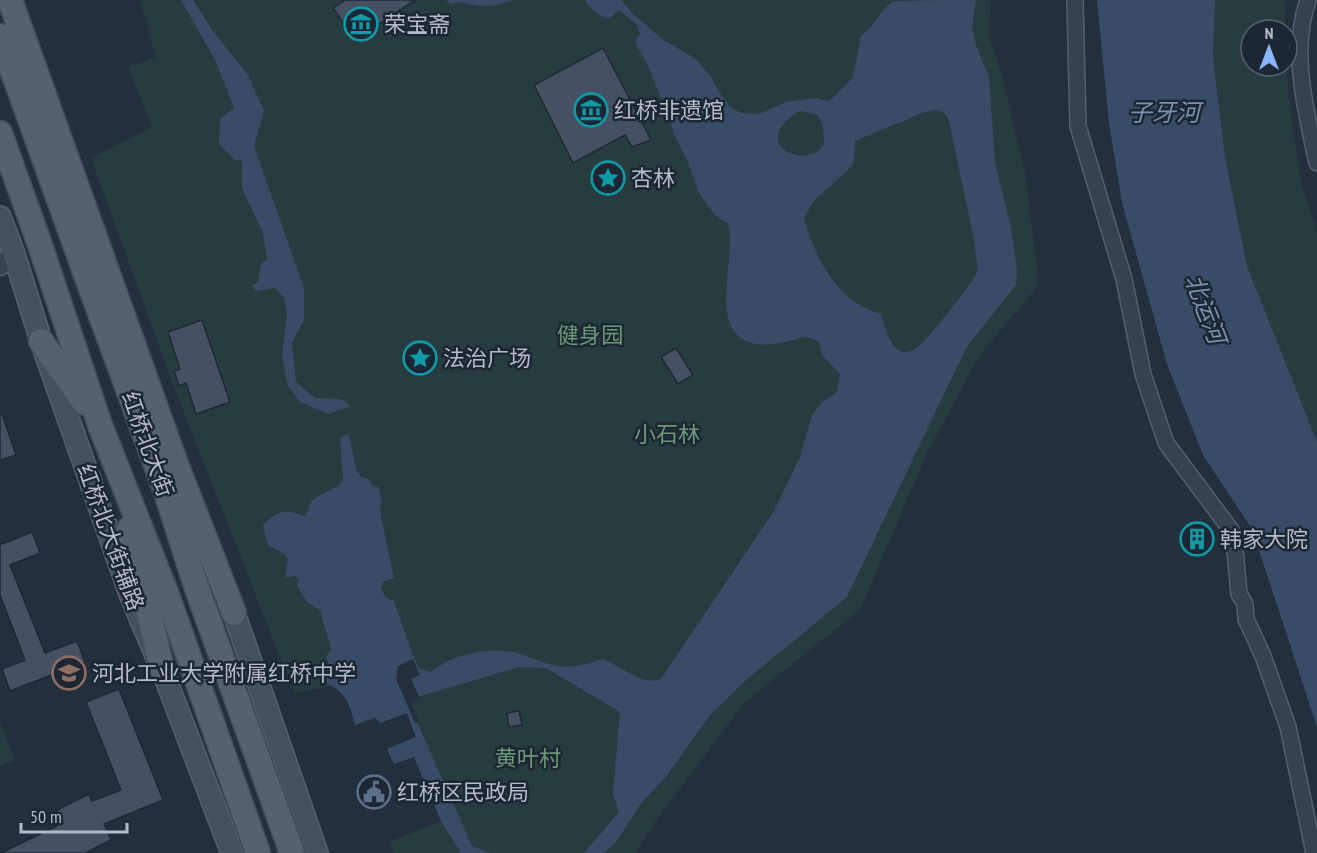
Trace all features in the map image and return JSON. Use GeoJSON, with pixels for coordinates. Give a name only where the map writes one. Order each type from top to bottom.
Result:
{"type":"FeatureCollection","features":[{"type":"Feature","properties":{"kind":"main road"},"geometry":{"type":"LineString","coordinates":[[10,0],[176,464],[234,614],[317,853]]}},
{"type":"Feature","properties":{"kind":"main road","name":"红桥北大街"},"geometry":{"type":"LineString","coordinates":[[0,36],[165,489],[196,586],[292,853]]}},
{"type":"Feature","properties":{"kind":"main road","name":"红桥北大街"},"geometry":{"type":"LineString","coordinates":[[0,133],[100,425],[167,595],[258,853]]}},
{"type":"Feature","properties":{"kind":"main road","name":"红桥北大街辅路"},"geometry":{"type":"LineString","coordinates":[[0,217],[7,260],[41,341],[130,594],[163,672],[232,853]]}},
{"type":"Feature","properties":{"kind":"main road"},"geometry":{"type":"LineString","coordinates":[[41,341],[100,425]]}},
{"type":"Feature","properties":{"kind":"main road"},"geometry":{"type":"LineString","coordinates":[[119,477],[134,555],[163,672]]}},
{"type":"Feature","properties":{"kind":"main road"},"geometry":{"type":"LineString","coordinates":[[165,489],[212,579],[234,614]]}},
{"type":"Feature","properties":{"kind":"street"},"geometry":{"type":"LineString","coordinates":[[1075,0],[1078,126],[1125,279],[1143,374],[1166,443],[1231,530],[1239,594],[1245,604],[1246,619],[1263,656],[1288,727],[1314,853]]}},
{"type":"Feature","properties":{"kind":"street"},"geometry":{"type":"LineString","coordinates":[[1308,0],[1300,36],[1300,64],[1309,128],[1317,163]]}},
{"type":"Feature","properties":{"kind":"green space"},"geometry":{"type":"Polygon","coordinates":[[[140,0],[991,0],[989,36],[1003,79],[1025,174],[1039,285],[979,356],[927,453],[860,610],[744,703],[657,819],[635,853],[393,853],[389,842],[441,821],[414,757],[394,764],[387,749],[416,737],[407,713],[380,723],[375,719],[355,725],[350,702],[332,686],[294,693],[172,382],[91,158],[152,127],[128,67],[156,58],[140,0]]]}},
{"type":"Feature","properties":{"kind":"green space"},"geometry":{"type":"Polygon","coordinates":[[[1215,0],[1287,0],[1285,18],[1239,18],[1239,78],[1287,78],[1301,183],[1317,231],[1317,447],[1247,266],[1225,157],[1213,56],[1215,0]]]}},
{"type":"Feature","properties":{"kind":"green space"},"geometry":{"type":"Polygon","coordinates":[[[0,723],[15,760],[0,766],[0,723]]]}},
{"type":"Feature","properties":{"kind":"water"},"geometry":{"type":"Polygon","coordinates":[[[181,0],[193,0],[215,34],[248,75],[264,111],[254,146],[304,288],[304,320],[292,343],[296,382],[315,398],[341,399],[351,406],[328,414],[300,402],[287,384],[282,355],[287,314],[284,298],[275,288],[255,291],[253,285],[258,282],[261,263],[267,260],[263,233],[242,188],[242,161],[235,160],[219,144],[220,119],[234,108],[215,60],[181,0]]]}},
{"type":"Feature","properties":{"kind":"water"},"geometry":{"type":"Polygon","coordinates":[[[446,0],[512,0],[498,5],[483,6],[459,2],[450,4],[446,0]]]}},
{"type":"Feature","properties":{"kind":"water"},"geometry":{"type":"Polygon","coordinates":[[[585,0],[621,0],[632,13],[662,39],[696,59],[733,109],[741,113],[759,114],[786,102],[816,98],[828,101],[832,99],[853,77],[861,36],[892,2],[976,0],[972,28],[989,77],[995,163],[1011,227],[1017,270],[1016,285],[966,348],[847,597],[745,681],[711,714],[665,778],[642,802],[616,842],[604,853],[584,853],[619,812],[613,794],[620,712],[546,668],[519,667],[407,700],[472,846],[490,853],[461,853],[441,821],[414,757],[394,764],[387,749],[416,737],[407,713],[380,723],[375,717],[355,725],[343,695],[327,684],[327,671],[330,668],[326,656],[331,651],[321,611],[307,602],[297,586],[299,580],[295,576],[285,578],[288,559],[284,554],[268,545],[263,526],[265,523],[274,515],[282,512],[305,516],[312,500],[339,485],[343,480],[340,438],[347,434],[356,468],[361,477],[370,480],[371,484],[379,488],[382,503],[381,517],[394,578],[383,582],[381,588],[385,597],[394,601],[413,656],[420,669],[431,672],[461,656],[496,650],[518,653],[563,667],[603,659],[639,678],[661,679],[774,511],[800,457],[812,415],[821,403],[837,392],[840,374],[822,355],[819,342],[813,339],[804,337],[777,343],[756,344],[740,338],[731,326],[726,293],[730,238],[728,224],[716,216],[699,193],[687,160],[674,134],[671,123],[676,110],[673,102],[661,98],[635,42],[640,34],[637,25],[619,10],[610,18],[603,17],[585,0]],[[934,110],[855,141],[852,166],[813,202],[804,218],[815,248],[831,277],[852,300],[881,314],[891,342],[904,352],[914,350],[927,338],[958,300],[978,270],[949,121],[943,112],[934,110]],[[802,111],[789,118],[783,125],[778,134],[779,142],[783,149],[790,153],[809,155],[824,144],[823,126],[818,115],[802,111]]]}},
{"type":"Feature","properties":{"kind":"water","name":"子牙河"},"geometry":{"type":"Polygon","coordinates":[[[1097,0],[1215,0],[1213,56],[1225,157],[1247,266],[1317,442],[1317,727],[1252,529],[1203,455],[1167,364],[1122,203],[1109,123],[1097,0]]]}},
{"type":"Feature","properties":{"kind":"pier"},"geometry":{"type":"Polygon","coordinates":[[[413,659],[420,675],[411,679],[420,699],[411,702],[419,721],[415,723],[396,679],[398,666],[413,659]]]}},
{"type":"Feature","properties":{"kind":"building","name":"荣宝斋"},"geometry":{"type":"Polygon","coordinates":[[[345,0],[415,0],[355,40],[333,8],[345,0]]]}},
{"type":"Feature","properties":{"kind":"building","name":"红桥非遗馆"},"geometry":{"type":"Polygon","coordinates":[[[603,48],[651,140],[632,147],[625,135],[573,163],[534,85],[603,48]]]}},
{"type":"Feature","properties":{"kind":"building"},"geometry":{"type":"Polygon","coordinates":[[[202,320],[230,402],[196,414],[186,383],[179,386],[174,371],[180,369],[168,332],[202,320]]]}},
{"type":"Feature","properties":{"kind":"building"},"geometry":{"type":"Polygon","coordinates":[[[676,348],[693,375],[678,384],[661,357],[676,348]]]}},
{"type":"Feature","properties":{"kind":"building"},"geometry":{"type":"Polygon","coordinates":[[[0,414],[2,414],[16,455],[0,460],[0,414]]]}},
{"type":"Feature","properties":{"kind":"building","name":"韩家大院"},"geometry":{"type":"Polygon","coordinates":[[[1189,526],[1212,539],[1205,551],[1182,539],[1189,526]]]}},
{"type":"Feature","properties":{"kind":"building"},"geometry":{"type":"Polygon","coordinates":[[[32,532],[40,553],[10,565],[45,653],[77,641],[85,662],[10,691],[2,669],[25,660],[0,595],[0,542],[2,544],[32,532]]]}},
{"type":"Feature","properties":{"kind":"building"},"geometry":{"type":"Polygon","coordinates":[[[119,689],[163,800],[104,824],[111,840],[85,853],[1,853],[63,823],[57,810],[89,794],[92,801],[121,790],[86,702],[119,689]]]}},
{"type":"Feature","properties":{"kind":"building"},"geometry":{"type":"Polygon","coordinates":[[[519,711],[522,725],[509,727],[507,713],[519,711]]]}},
{"type":"Feature","properties":{"kind":"place","name":"荣宝斋"},"geometry":{"type":"Point","coordinates":[361,24]}},
{"type":"Feature","properties":{"kind":"place","name":"红桥非遗馆"},"geometry":{"type":"Point","coordinates":[591,110]}},
{"type":"Feature","properties":{"kind":"place","name":"杏林"},"geometry":{"type":"Point","coordinates":[608,178]}},
{"type":"Feature","properties":{"kind":"place","name":"法治广场"},"geometry":{"type":"Point","coordinates":[420,358]}},
{"type":"Feature","properties":{"kind":"place","name":"韩家大院"},"geometry":{"type":"Point","coordinates":[1197,539]}},
{"type":"Feature","properties":{"kind":"place","name":"河北工业大学附属红桥中学"},"geometry":{"type":"Point","coordinates":[69,673]}},
{"type":"Feature","properties":{"kind":"place","name":"红桥区民政局"},"geometry":{"type":"Point","coordinates":[374,792]}},
{"type":"Feature","properties":{"kind":"water label","name":"北运河"},"geometry":{"type":"Point","coordinates":[1205,309]}},
{"type":"Feature","properties":{"kind":"park label","name":"健身园"},"geometry":{"type":"Point","coordinates":[590,335]}},
{"type":"Feature","properties":{"kind":"park label","name":"小石林"},"geometry":{"type":"Point","coordinates":[667,434]}},
{"type":"Feature","properties":{"kind":"park label","name":"黄叶村"},"geometry":{"type":"Point","coordinates":[528,758]}}]}
